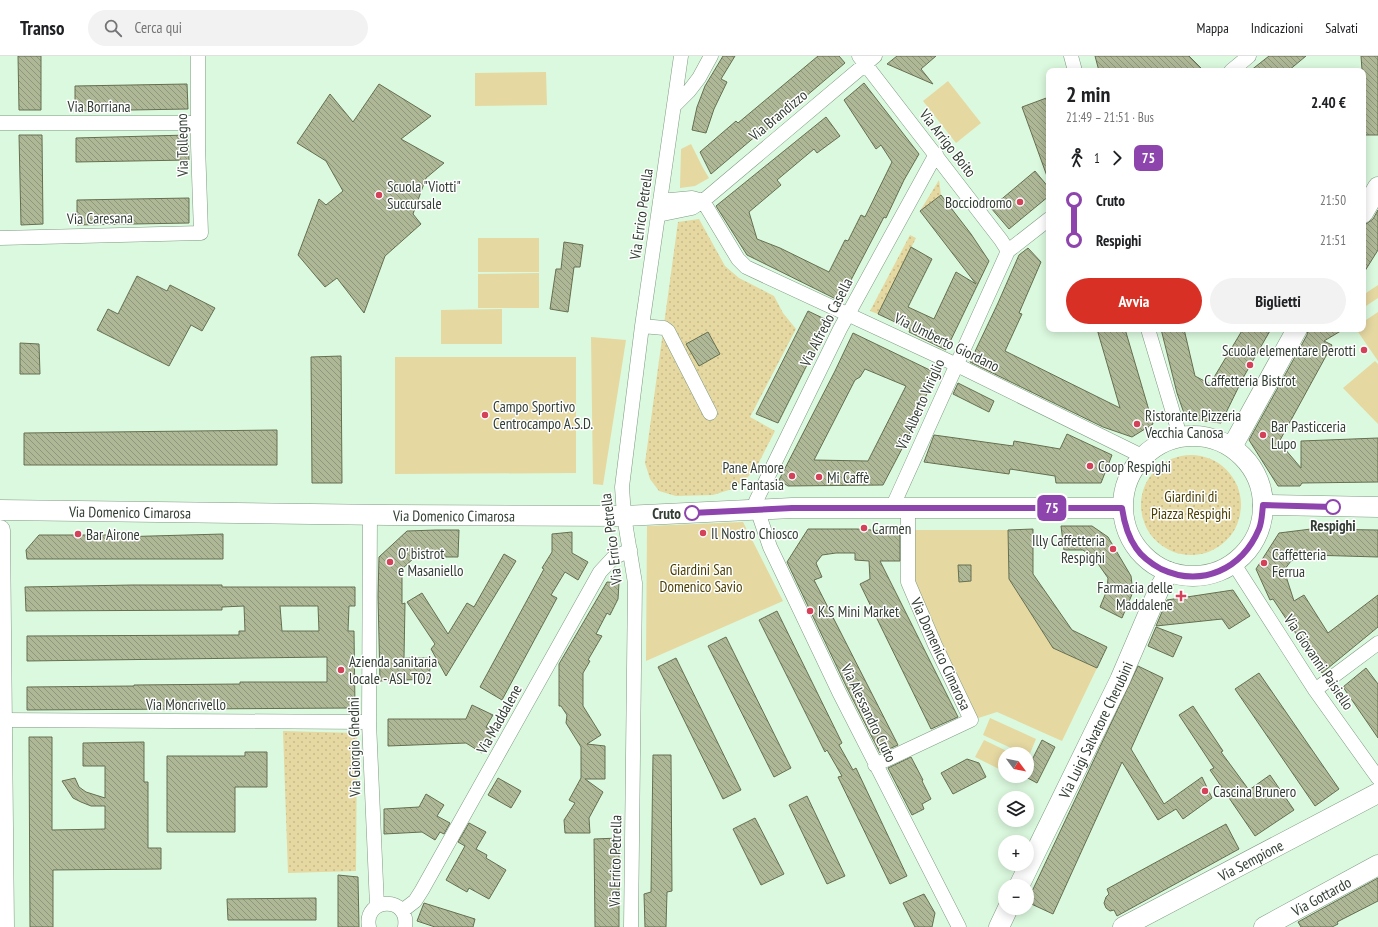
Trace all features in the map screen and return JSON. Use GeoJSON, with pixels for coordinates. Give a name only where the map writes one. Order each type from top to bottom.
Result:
{"type":"FeatureCollection","features":[{"type":"Feature","properties":{"kind":"street","name":"Via Tollegno"},"geometry":{"type":"LineString","coordinates":[[198,56],[201,233]]}},
{"type":"Feature","properties":{"kind":"street","name":"Via Errico Petrella"},"geometry":{"type":"LineString","coordinates":[[631,927],[635,583],[624,516],[622,487],[642,326],[681,56]]}},
{"type":"Feature","properties":{"kind":"street"},"geometry":{"type":"LineString","coordinates":[[674,106],[699,78],[712,56]]}},
{"type":"Feature","properties":{"kind":"street"},"geometry":{"type":"LineString","coordinates":[[1071,56],[1074,68]]}},
{"type":"Feature","properties":{"kind":"street"},"geometry":{"type":"LineString","coordinates":[[1235,68],[1249,56]]}},
{"type":"Feature","properties":{"kind":"street","name":"Via Arrigo Boito"},"geometry":{"type":"LineString","coordinates":[[866,59],[1008,251]]}},
{"type":"Feature","properties":{"kind":"street","name":"Via Brandizzo"},"geometry":{"type":"LineString","coordinates":[[658,215],[692,208],[703,202],[866,59]]}},
{"type":"Feature","properties":{"kind":"street","name":"Via Borriana"},"geometry":{"type":"LineString","coordinates":[[0,123],[198,123]]}},
{"type":"Feature","properties":{"kind":"street","name":"Via Alfredo Casella"},"geometry":{"type":"LineString","coordinates":[[757,509],[756,501],[848,314],[936,154]]}},
{"type":"Feature","properties":{"kind":"street"},"geometry":{"type":"LineString","coordinates":[[1366,208],[1378,186]]}},
{"type":"Feature","properties":{"kind":"street"},"geometry":{"type":"LineString","coordinates":[[660,201],[692,198],[703,202]]}},
{"type":"Feature","properties":{"kind":"street","name":"Via Umberto Giordano"},"geometry":{"type":"LineString","coordinates":[[703,202],[738,259],[746,267],[957,365],[1142,456]]}},
{"type":"Feature","properties":{"kind":"street","name":"Via Alberto Viriglio"},"geometry":{"type":"LineString","coordinates":[[900,508],[957,365],[1008,251],[1046,221]]}},
{"type":"Feature","properties":{"kind":"street","name":"Via Caresana"},"geometry":{"type":"LineString","coordinates":[[0,238],[201,233]]}},
{"type":"Feature","properties":{"kind":"street"},"geometry":{"type":"LineString","coordinates":[[642,326],[664,328],[668,331],[710,413]]}},
{"type":"Feature","properties":{"kind":"street"},"geometry":{"type":"LineString","coordinates":[[1149,332],[1180,436]]}},
{"type":"Feature","properties":{"kind":"street"},"geometry":{"type":"LineString","coordinates":[[1232,447],[1295,332]]}},
{"type":"Feature","properties":{"kind":"street"},"geometry":{"type":"LineString","coordinates":[[1180,436],[1204,436],[1216,439],[1232,447],[1245,458],[1255,472],[1261,488],[1263,505],[1260,528],[1250,548],[1234,564],[1206,575],[1189,576],[1169,572],[1152,564],[1136,549],[1126,530],[1122,508],[1125,484],[1132,469],[1142,456],[1160,443],[1180,436]]}},
{"type":"Feature","properties":{"kind":"street"},"geometry":{"type":"LineString","coordinates":[[1263,505],[1378,507]]}},
{"type":"Feature","properties":{"kind":"street","name":"Via Domenico Cimarosa"},"geometry":{"type":"LineString","coordinates":[[875,765],[971,720],[935,645],[908,582],[900,508]]}},
{"type":"Feature","properties":{"kind":"street","name":"Via Domenico Cimarosa"},"geometry":{"type":"LineString","coordinates":[[0,510],[624,516],[757,509],[1122,508]]}},
{"type":"Feature","properties":{"kind":"street","name":"Via Alessandro Cruto"},"geometry":{"type":"LineString","coordinates":[[757,509],[770,547],[839,692],[959,927]]}},
{"type":"Feature","properties":{"kind":"street","name":"Via Giorgio Ghedini"},"geometry":{"type":"LineString","coordinates":[[370,514],[369,722],[376,906]]}},
{"type":"Feature","properties":{"kind":"street"},"geometry":{"type":"LineString","coordinates":[[0,530],[4,927]]}},
{"type":"Feature","properties":{"kind":"street","name":"Via Maddalene"},"geometry":{"type":"LineString","coordinates":[[402,911],[415,901],[422,890],[600,572],[613,558],[630,550]]}},
{"type":"Feature","properties":{"kind":"street","name":"Via Giovanni Paisiello"},"geometry":{"type":"LineString","coordinates":[[1234,564],[1315,690],[1378,778]]}},
{"type":"Feature","properties":{"kind":"street","name":"Via Luigi Salvatore Cherubini"},"geometry":{"type":"LineString","coordinates":[[1022,879],[1120,680],[1159,589],[1169,572]]}},
{"type":"Feature","properties":{"kind":"street"},"geometry":{"type":"LineString","coordinates":[[1315,690],[1378,643]]}},
{"type":"Feature","properties":{"kind":"street","name":"Via Moncrivello"},"geometry":{"type":"LineString","coordinates":[[2,720],[369,722]]}},
{"type":"Feature","properties":{"kind":"street","name":"Via Sempione"},"geometry":{"type":"LineString","coordinates":[[1123,927],[1378,793]]}},
{"type":"Feature","properties":{"kind":"street","name":"Via Gottardo"},"geometry":{"type":"LineString","coordinates":[[1264,927],[1378,865]]}},
{"type":"Feature","properties":{"kind":"street"},"geometry":{"type":"LineString","coordinates":[[370,927],[370,915],[376,906],[382,904],[393,904],[402,911],[406,921],[405,927]]}},
{"type":"Feature","properties":{"kind":"street"},"geometry":{"type":"LineString","coordinates":[[999,927],[1005,915]]}},
{"type":"Feature","properties":{"kind":"green space"},"geometry":{"type":"Polygon","coordinates":[[[546,72],[547,105],[475,106],[475,73],[546,72]]]}},
{"type":"Feature","properties":{"kind":"green space"},"geometry":{"type":"Polygon","coordinates":[[[948,81],[981,123],[956,143],[923,101],[948,81]]]}},
{"type":"Feature","properties":{"kind":"green space"},"geometry":{"type":"Polygon","coordinates":[[[691,144],[709,178],[695,186],[680,188],[681,149],[691,144]]]}},
{"type":"Feature","properties":{"kind":"green space"},"geometry":{"type":"Polygon","coordinates":[[[939,180],[941,195],[920,211],[939,180]]]}},
{"type":"Feature","properties":{"kind":"green space"},"geometry":{"type":"Polygon","coordinates":[[[699,219],[725,266],[739,278],[774,296],[783,313],[796,329],[750,417],[775,431],[756,468],[745,480],[732,489],[713,495],[676,496],[659,491],[650,479],[645,463],[678,222],[699,219]]]}},
{"type":"Feature","properties":{"kind":"green space"},"geometry":{"type":"Polygon","coordinates":[[[910,235],[916,238],[878,314],[870,311],[910,235]]]}},
{"type":"Feature","properties":{"kind":"green space"},"geometry":{"type":"Polygon","coordinates":[[[478,238],[539,238],[539,272],[478,272],[478,238]]]}},
{"type":"Feature","properties":{"kind":"green space"},"geometry":{"type":"Polygon","coordinates":[[[539,273],[539,308],[478,308],[478,274],[539,273]]]}},
{"type":"Feature","properties":{"kind":"green space"},"geometry":{"type":"Polygon","coordinates":[[[1378,285],[1378,298],[1366,306],[1366,293],[1378,285]]]}},
{"type":"Feature","properties":{"kind":"green space"},"geometry":{"type":"Polygon","coordinates":[[[502,309],[502,344],[441,344],[441,310],[502,309]]]}},
{"type":"Feature","properties":{"kind":"green space"},"geometry":{"type":"Polygon","coordinates":[[[1378,312],[1378,361],[1358,332],[1366,332],[1366,320],[1378,312]]]}},
{"type":"Feature","properties":{"kind":"green space"},"geometry":{"type":"Polygon","coordinates":[[[591,337],[626,340],[603,485],[593,484],[591,337]]]}},
{"type":"Feature","properties":{"kind":"green space","name":"Campo Sportivo Centrocampo A.S.D."},"geometry":{"type":"Polygon","coordinates":[[[395,357],[576,357],[576,473],[395,474],[395,357]]]}},
{"type":"Feature","properties":{"kind":"green space"},"geometry":{"type":"Polygon","coordinates":[[[1375,361],[1378,364],[1378,424],[1343,388],[1375,361]]]}},
{"type":"Feature","properties":{"kind":"green space","name":"Giardini di Piazza Respighi"},"geometry":{"type":"Polygon","coordinates":[[[1191,455],[1210,459],[1227,469],[1237,486],[1241,505],[1237,524],[1227,541],[1210,551],[1191,555],[1172,551],[1155,541],[1145,524],[1141,505],[1145,486],[1155,469],[1172,459],[1191,455]]]}},
{"type":"Feature","properties":{"kind":"green space","name":"Giardini San Domenico Savio"},"geometry":{"type":"Polygon","coordinates":[[[743,522],[783,601],[646,661],[647,526],[743,522]]]}},
{"type":"Feature","properties":{"kind":"green space"},"geometry":{"type":"Polygon","coordinates":[[[908,530],[1008,530],[1009,579],[1053,648],[1097,668],[1062,741],[997,712],[969,721],[908,582],[908,530]]]}},
{"type":"Feature","properties":{"kind":"green space"},"geometry":{"type":"Polygon","coordinates":[[[990,718],[1036,739],[1033,747],[1009,747],[983,735],[990,718]]]}},
{"type":"Feature","properties":{"kind":"green space"},"geometry":{"type":"Polygon","coordinates":[[[283,731],[357,733],[356,871],[288,873],[283,731]]]}},
{"type":"Feature","properties":{"kind":"green space"},"geometry":{"type":"Polygon","coordinates":[[[984,740],[998,747],[998,768],[975,757],[984,740]]]}},
{"type":"Feature","properties":{"kind":"building"},"geometry":{"type":"Polygon","coordinates":[[[18,56],[41,56],[41,110],[19,110],[18,56]]]}},
{"type":"Feature","properties":{"kind":"building"},"geometry":{"type":"Polygon","coordinates":[[[723,56],[735,56],[721,79],[727,82],[714,109],[706,133],[692,130],[697,107],[705,86],[723,56]]]}},
{"type":"Feature","properties":{"kind":"building"},"geometry":{"type":"Polygon","coordinates":[[[818,56],[839,56],[845,63],[758,137],[757,135],[711,174],[700,152],[736,121],[738,123],[818,56]]]}},
{"type":"Feature","properties":{"kind":"building"},"geometry":{"type":"Polygon","coordinates":[[[897,56],[936,56],[921,69],[933,84],[887,64],[897,56]]]}},
{"type":"Feature","properties":{"kind":"building"},"geometry":{"type":"Polygon","coordinates":[[[1095,56],[1189,56],[1201,68],[1098,68],[1095,56]]]}},
{"type":"Feature","properties":{"kind":"building"},"geometry":{"type":"Polygon","coordinates":[[[1269,56],[1306,56],[1292,68],[1254,68],[1269,56]]]}},
{"type":"Feature","properties":{"kind":"building"},"geometry":{"type":"Polygon","coordinates":[[[1361,56],[1378,56],[1378,135],[1366,135],[1366,68],[1362,68],[1361,56]]]}},
{"type":"Feature","properties":{"kind":"building"},"geometry":{"type":"Polygon","coordinates":[[[864,83],[919,154],[904,180],[886,218],[884,217],[840,301],[747,255],[716,206],[826,117],[840,136],[817,153],[814,149],[777,180],[781,185],[749,212],[757,239],[780,248],[829,272],[845,240],[848,241],[861,215],[865,217],[892,162],[881,145],[876,149],[844,100],[864,83]]]}},
{"type":"Feature","properties":{"kind":"building"},"geometry":{"type":"Polygon","coordinates":[[[187,84],[188,109],[75,111],[75,86],[187,84]]]}},
{"type":"Feature","properties":{"kind":"building","name":"Scuola \"Viotti\" Succursale"},"geometry":{"type":"Polygon","coordinates":[[[379,84],[431,116],[401,139],[444,163],[426,178],[413,214],[421,224],[385,256],[364,313],[337,278],[325,287],[298,255],[319,199],[326,205],[343,191],[326,161],[297,143],[330,94],[353,122],[379,84]]]}},
{"type":"Feature","properties":{"kind":"building"},"geometry":{"type":"Polygon","coordinates":[[[1046,98],[1046,173],[1022,107],[1046,98]]]}},
{"type":"Feature","properties":{"kind":"building"},"geometry":{"type":"Polygon","coordinates":[[[19,135],[42,135],[43,224],[21,225],[19,135]]]}},
{"type":"Feature","properties":{"kind":"building"},"geometry":{"type":"Polygon","coordinates":[[[188,135],[189,160],[76,162],[76,138],[188,135]]]}},
{"type":"Feature","properties":{"kind":"building","name":"Bocciodromo"},"geometry":{"type":"Polygon","coordinates":[[[1035,171],[1046,184],[1046,198],[1009,229],[991,208],[1035,171]]]}},
{"type":"Feature","properties":{"kind":"building"},"geometry":{"type":"Polygon","coordinates":[[[941,195],[971,234],[989,261],[946,350],[909,332],[910,329],[878,314],[911,247],[932,259],[908,307],[934,319],[956,272],[976,284],[920,211],[941,195]]]}},
{"type":"Feature","properties":{"kind":"building"},"geometry":{"type":"Polygon","coordinates":[[[189,198],[189,223],[77,225],[77,200],[189,198]]]}},
{"type":"Feature","properties":{"kind":"building"},"geometry":{"type":"Polygon","coordinates":[[[1378,210],[1378,250],[1366,269],[1366,224],[1373,219],[1378,210]]]}},
{"type":"Feature","properties":{"kind":"building"},"geometry":{"type":"Polygon","coordinates":[[[564,242],[583,245],[580,267],[574,267],[568,312],[550,309],[556,269],[561,269],[564,242]]]}},
{"type":"Feature","properties":{"kind":"building"},"geometry":{"type":"Polygon","coordinates":[[[1028,248],[1041,262],[1019,313],[1022,314],[1005,351],[1120,408],[1098,332],[1126,332],[1153,424],[1132,437],[1103,427],[970,362],[1019,255],[1028,248]]]}},
{"type":"Feature","properties":{"kind":"building"},"geometry":{"type":"Polygon","coordinates":[[[137,276],[167,291],[170,285],[215,308],[202,331],[191,325],[169,366],[97,330],[108,309],[118,314],[137,276]]]}},
{"type":"Feature","properties":{"kind":"building"},"geometry":{"type":"Polygon","coordinates":[[[808,311],[829,321],[778,423],[756,414],[808,311]]]}},
{"type":"Feature","properties":{"kind":"building"},"geometry":{"type":"Polygon","coordinates":[[[708,332],[720,354],[699,366],[686,344],[708,332]]]}},
{"type":"Feature","properties":{"kind":"building"},"geometry":{"type":"Polygon","coordinates":[[[1162,332],[1185,332],[1195,376],[1210,384],[1241,332],[1269,332],[1243,378],[1221,423],[1186,419],[1177,393],[1162,332]]]}},
{"type":"Feature","properties":{"kind":"building"},"geometry":{"type":"Polygon","coordinates":[[[1308,332],[1339,332],[1324,341],[1332,345],[1279,442],[1301,468],[1301,441],[1378,438],[1378,482],[1302,483],[1300,486],[1278,486],[1249,440],[1308,332]]]}},
{"type":"Feature","properties":{"kind":"building"},"geometry":{"type":"Polygon","coordinates":[[[853,333],[936,373],[906,441],[883,485],[788,486],[779,480],[853,333]],[[865,369],[860,377],[855,380],[814,460],[868,461],[906,386],[865,369]]]}},
{"type":"Feature","properties":{"kind":"building"},"geometry":{"type":"Polygon","coordinates":[[[20,343],[39,344],[40,374],[20,374],[20,343]]]}},
{"type":"Feature","properties":{"kind":"building"},"geometry":{"type":"Polygon","coordinates":[[[341,356],[342,483],[312,483],[311,357],[341,356]]]}},
{"type":"Feature","properties":{"kind":"building"},"geometry":{"type":"Polygon","coordinates":[[[958,383],[994,401],[989,412],[953,394],[958,383]]]}},
{"type":"Feature","properties":{"kind":"building"},"geometry":{"type":"Polygon","coordinates":[[[277,430],[277,465],[24,465],[24,433],[277,430]]]}},
{"type":"Feature","properties":{"kind":"building"},"geometry":{"type":"Polygon","coordinates":[[[1067,434],[1112,455],[1101,483],[1056,483],[1055,476],[1010,469],[1009,474],[924,462],[934,435],[1013,446],[1014,441],[1060,449],[1067,434]]]}},
{"type":"Feature","properties":{"kind":"building"},"geometry":{"type":"Polygon","coordinates":[[[1061,526],[1092,526],[1108,537],[1131,576],[1133,592],[1122,618],[1100,607],[1107,590],[1108,578],[1094,558],[1083,550],[1064,550],[1061,526]]]}},
{"type":"Feature","properties":{"kind":"building"},"geometry":{"type":"Polygon","coordinates":[[[808,529],[857,529],[900,532],[900,561],[880,561],[958,717],[931,729],[860,584],[870,579],[869,561],[855,560],[855,553],[822,555],[816,563],[822,577],[814,580],[898,745],[880,753],[847,688],[787,562],[808,529]]]}},
{"type":"Feature","properties":{"kind":"building"},"geometry":{"type":"Polygon","coordinates":[[[1033,529],[1033,574],[1072,630],[1107,647],[1097,668],[1053,648],[1009,579],[1008,530],[1033,529]]]}},
{"type":"Feature","properties":{"kind":"building"},"geometry":{"type":"Polygon","coordinates":[[[1311,529],[1378,530],[1378,557],[1310,555],[1291,561],[1284,570],[1294,601],[1304,595],[1328,633],[1378,595],[1378,627],[1322,673],[1273,599],[1270,600],[1256,569],[1279,533],[1311,529]]]}},
{"type":"Feature","properties":{"kind":"building"},"geometry":{"type":"Polygon","coordinates":[[[459,530],[458,557],[415,557],[402,569],[402,604],[405,603],[404,658],[431,658],[429,679],[380,681],[378,596],[379,557],[407,531],[459,530]]]}},
{"type":"Feature","properties":{"kind":"building"},"geometry":{"type":"Polygon","coordinates":[[[572,532],[572,553],[588,562],[578,580],[565,572],[551,595],[557,598],[502,700],[480,687],[544,569],[542,568],[552,552],[552,534],[572,532]]]}},
{"type":"Feature","properties":{"kind":"building"},"geometry":{"type":"Polygon","coordinates":[[[223,534],[223,559],[27,559],[26,550],[39,535],[116,535],[116,537],[223,534]]]}},
{"type":"Feature","properties":{"kind":"building"},"geometry":{"type":"Polygon","coordinates":[[[504,554],[516,561],[446,676],[431,649],[435,644],[407,602],[422,593],[448,634],[467,603],[474,607],[504,554]]]}},
{"type":"Feature","properties":{"kind":"building"},"geometry":{"type":"Polygon","coordinates":[[[958,565],[971,565],[971,581],[959,582],[958,565]]]}},
{"type":"Feature","properties":{"kind":"building"},"geometry":{"type":"Polygon","coordinates":[[[607,582],[619,583],[618,599],[610,615],[607,613],[596,634],[602,636],[588,660],[590,661],[583,673],[583,706],[601,735],[587,744],[605,746],[605,779],[585,779],[603,792],[589,818],[590,833],[565,833],[564,820],[575,803],[569,800],[581,778],[581,747],[566,723],[567,715],[561,706],[559,706],[559,664],[607,582]]]}},
{"type":"Feature","properties":{"kind":"building"},"geometry":{"type":"Polygon","coordinates":[[[222,585],[222,587],[355,587],[355,606],[349,606],[348,631],[354,631],[355,708],[27,710],[27,687],[240,684],[240,682],[327,682],[327,657],[27,661],[27,636],[239,635],[239,631],[245,631],[244,606],[222,607],[222,610],[26,611],[25,587],[222,585]],[[280,606],[282,631],[319,631],[318,606],[280,606]]]}},
{"type":"Feature","properties":{"kind":"building"},"geometry":{"type":"Polygon","coordinates":[[[1233,590],[1250,616],[1229,629],[1222,619],[1156,626],[1167,600],[1233,590]]]}},
{"type":"Feature","properties":{"kind":"building"},"geometry":{"type":"Polygon","coordinates":[[[777,611],[842,743],[839,745],[853,770],[856,768],[907,876],[890,884],[838,777],[842,776],[827,750],[825,752],[759,620],[777,611]]]}},
{"type":"Feature","properties":{"kind":"building"},"geometry":{"type":"Polygon","coordinates":[[[1156,627],[1182,637],[1173,657],[1148,646],[1156,627]]]}},
{"type":"Feature","properties":{"kind":"building"},"geometry":{"type":"Polygon","coordinates":[[[726,637],[791,768],[774,777],[708,646],[726,637]]]}},
{"type":"Feature","properties":{"kind":"building"},"geometry":{"type":"Polygon","coordinates":[[[676,658],[741,790],[723,799],[658,667],[676,658]]]}},
{"type":"Feature","properties":{"kind":"building"},"geometry":{"type":"Polygon","coordinates":[[[1138,666],[1163,678],[1131,749],[1164,804],[1202,777],[1212,798],[1183,819],[1176,809],[1158,820],[1122,762],[1053,914],[1034,905],[1034,887],[1138,666]]]}},
{"type":"Feature","properties":{"kind":"building"},"geometry":{"type":"Polygon","coordinates":[[[1366,668],[1378,684],[1378,738],[1343,687],[1366,668]]]}},
{"type":"Feature","properties":{"kind":"building"},"geometry":{"type":"Polygon","coordinates":[[[1259,673],[1339,789],[1315,806],[1235,689],[1259,673]]]}},
{"type":"Feature","properties":{"kind":"building"},"geometry":{"type":"Polygon","coordinates":[[[472,705],[493,715],[486,727],[494,732],[482,753],[466,743],[388,746],[388,719],[466,719],[472,705]]]}},
{"type":"Feature","properties":{"kind":"building"},"geometry":{"type":"Polygon","coordinates":[[[1193,706],[1223,751],[1221,752],[1249,790],[1270,775],[1294,810],[1255,836],[1210,770],[1214,768],[1179,715],[1193,706]]]}},
{"type":"Feature","properties":{"kind":"building"},"geometry":{"type":"Polygon","coordinates":[[[29,737],[52,737],[52,830],[105,829],[105,806],[91,806],[73,798],[62,781],[75,778],[79,787],[86,792],[105,798],[105,766],[83,766],[83,743],[144,742],[144,782],[148,782],[148,848],[161,848],[161,869],[53,870],[53,927],[30,927],[29,737]]]}},
{"type":"Feature","properties":{"kind":"building"},"geometry":{"type":"Polygon","coordinates":[[[1042,740],[1055,747],[1037,783],[1034,781],[1034,756],[1042,740]]]}},
{"type":"Feature","properties":{"kind":"building"},"geometry":{"type":"Polygon","coordinates":[[[245,752],[267,752],[267,787],[235,787],[235,832],[167,832],[167,756],[245,756],[245,752]]]}},
{"type":"Feature","properties":{"kind":"building"},"geometry":{"type":"Polygon","coordinates":[[[653,755],[671,755],[672,891],[667,892],[666,927],[645,927],[644,894],[651,892],[653,755]]]}},
{"type":"Feature","properties":{"kind":"building"},"geometry":{"type":"Polygon","coordinates":[[[911,757],[931,799],[922,804],[924,809],[912,815],[888,768],[911,757]]]}},
{"type":"Feature","properties":{"kind":"building"},"geometry":{"type":"Polygon","coordinates":[[[967,759],[979,763],[986,777],[953,794],[941,773],[967,759]]]}},
{"type":"Feature","properties":{"kind":"building"},"geometry":{"type":"Polygon","coordinates":[[[498,778],[521,791],[511,808],[488,795],[498,778]]]}},
{"type":"Feature","properties":{"kind":"building"},"geometry":{"type":"Polygon","coordinates":[[[426,794],[444,805],[437,816],[450,823],[444,834],[440,832],[435,840],[422,832],[384,834],[384,809],[419,807],[426,794]]]}},
{"type":"Feature","properties":{"kind":"building"},"geometry":{"type":"Polygon","coordinates":[[[807,796],[845,876],[827,884],[789,805],[807,796]]]}},
{"type":"Feature","properties":{"kind":"building"},"geometry":{"type":"Polygon","coordinates":[[[755,818],[784,874],[761,885],[733,829],[755,818]]]}},
{"type":"Feature","properties":{"kind":"building"},"geometry":{"type":"Polygon","coordinates":[[[469,823],[486,832],[476,849],[487,855],[486,858],[506,870],[489,899],[469,888],[467,892],[446,880],[465,846],[458,842],[469,823]]]}},
{"type":"Feature","properties":{"kind":"building"},"geometry":{"type":"Polygon","coordinates":[[[1226,824],[1239,849],[1117,916],[1114,910],[1110,911],[1106,908],[1104,903],[1109,894],[1107,889],[1226,824]]]}},
{"type":"Feature","properties":{"kind":"building"},"geometry":{"type":"Polygon","coordinates":[[[619,838],[619,927],[595,927],[594,839],[619,838]]]}},
{"type":"Feature","properties":{"kind":"building"},"geometry":{"type":"Polygon","coordinates":[[[338,875],[358,877],[359,927],[338,927],[338,875]]]}},
{"type":"Feature","properties":{"kind":"building"},"geometry":{"type":"Polygon","coordinates":[[[1378,878],[1378,901],[1337,922],[1338,924],[1332,927],[1301,927],[1298,922],[1378,878]]]}},
{"type":"Feature","properties":{"kind":"building"},"geometry":{"type":"Polygon","coordinates":[[[924,894],[935,913],[932,927],[915,927],[903,903],[924,894]]]}},
{"type":"Feature","properties":{"kind":"building"},"geometry":{"type":"Polygon","coordinates":[[[316,898],[316,920],[228,920],[227,899],[316,898]]]}},
{"type":"Feature","properties":{"kind":"building"},"geometry":{"type":"Polygon","coordinates":[[[424,903],[475,919],[473,927],[435,927],[417,921],[424,903]]]}},
{"type":"Feature","properties":{"kind":"bus line","name":"75"},"geometry":{"type":"LineString","coordinates":[[692,513],[792,508],[1122,508],[1126,530],[1136,549],[1152,564],[1169,572],[1189,576],[1206,575],[1234,564],[1250,548],[1260,528],[1263,505],[1333,507]]}},
{"type":"Feature","properties":{"kind":"place","name":"Scuola \"Viotti\" Succursale"},"geometry":{"type":"Point","coordinates":[379,195]}},
{"type":"Feature","properties":{"kind":"place","name":"Bocciodromo"},"geometry":{"type":"Point","coordinates":[1020,202]}},
{"type":"Feature","properties":{"kind":"place","name":"Scuola elementare Perotti"},"geometry":{"type":"Point","coordinates":[1364,350]}},
{"type":"Feature","properties":{"kind":"place","name":"Caffetteria Bistrot"},"geometry":{"type":"Point","coordinates":[1250,365]}},
{"type":"Feature","properties":{"kind":"place","name":"Campo Sportivo Centrocampo A.S.D."},"geometry":{"type":"Point","coordinates":[485,415]}},
{"type":"Feature","properties":{"kind":"place","name":"Ristorante Pizzeria Vecchia Canosa"},"geometry":{"type":"Point","coordinates":[1137,424]}},
{"type":"Feature","properties":{"kind":"place","name":"Bar Pasticceria Lupo"},"geometry":{"type":"Point","coordinates":[1263,435]}},
{"type":"Feature","properties":{"kind":"place","name":"Coop Respighi"},"geometry":{"type":"Point","coordinates":[1090,466]}},
{"type":"Feature","properties":{"kind":"place","name":"Pane Amore e Fantasia"},"geometry":{"type":"Point","coordinates":[792,476]}},
{"type":"Feature","properties":{"kind":"place","name":"Mi Caffè"},"geometry":{"type":"Point","coordinates":[819,477]}},
{"type":"Feature","properties":{"kind":"place","name":"Respighi"},"geometry":{"type":"Point","coordinates":[1333,507]}},
{"type":"Feature","properties":{"kind":"place","name":"Cruto"},"geometry":{"type":"Point","coordinates":[692,513]}},
{"type":"Feature","properties":{"kind":"place","name":"Carmen"},"geometry":{"type":"Point","coordinates":[864,528]}},
{"type":"Feature","properties":{"kind":"place","name":"Il Nostro Chiosco"},"geometry":{"type":"Point","coordinates":[703,533]}},
{"type":"Feature","properties":{"kind":"place","name":"Bar Airone"},"geometry":{"type":"Point","coordinates":[78,534]}},
{"type":"Feature","properties":{"kind":"place","name":"Illy Caffetteria Respighi"},"geometry":{"type":"Point","coordinates":[1113,549]}},
{"type":"Feature","properties":{"kind":"place","name":"O' bistrot e Masaniello"},"geometry":{"type":"Point","coordinates":[390,562]}},
{"type":"Feature","properties":{"kind":"place","name":"Caffetteria Ferrua"},"geometry":{"type":"Point","coordinates":[1264,563]}},
{"type":"Feature","properties":{"kind":"place","name":"Farmacia delle Maddalene"},"geometry":{"type":"Point","coordinates":[1181,596]}},
{"type":"Feature","properties":{"kind":"place","name":"K.S Mini Market"},"geometry":{"type":"Point","coordinates":[810,611]}},
{"type":"Feature","properties":{"kind":"place","name":"Azienda sanitaria locale - ASL TO2"},"geometry":{"type":"Point","coordinates":[341,670]}},
{"type":"Feature","properties":{"kind":"place","name":"Cascina Brunero"},"geometry":{"type":"Point","coordinates":[1205,791]}}]}
